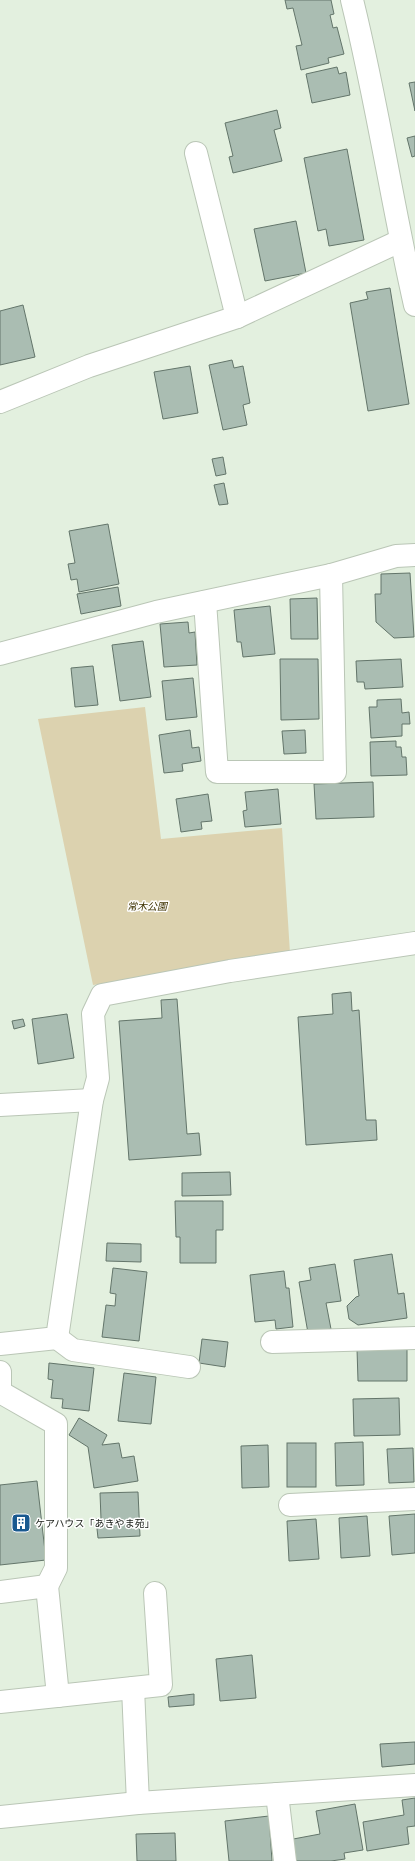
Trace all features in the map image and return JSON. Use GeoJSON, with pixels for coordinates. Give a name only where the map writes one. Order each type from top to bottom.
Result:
{"type":"FeatureCollection","features":[{"type":"Feature","properties":{"kind":"street"},"geometry":{"type":"LineString","coordinates":[[352,0],[366,58],[400,241],[415,305]]}},
{"type":"Feature","properties":{"kind":"street"},"geometry":{"type":"LineString","coordinates":[[196,153],[237,317]]}},
{"type":"Feature","properties":{"kind":"street"},"geometry":{"type":"LineString","coordinates":[[0,402],[89,366],[237,317],[400,241]]}},
{"type":"Feature","properties":{"kind":"street"},"geometry":{"type":"LineString","coordinates":[[0,654],[156,612],[331,575],[396,556],[415,555]]}},
{"type":"Feature","properties":{"kind":"street"},"geometry":{"type":"LineString","coordinates":[[205,602],[217,772],[335,772],[331,575]]}},
{"type":"Feature","properties":{"kind":"street"},"geometry":{"type":"LineString","coordinates":[[57,1338],[92,1100],[98,1078],[93,1014],[102,994],[230,971],[415,944]]}},
{"type":"Feature","properties":{"kind":"street"},"geometry":{"type":"LineString","coordinates":[[0,1105],[92,1100]]}},
{"type":"Feature","properties":{"kind":"street"},"geometry":{"type":"LineString","coordinates":[[0,1344],[57,1338],[72,1350],[189,1367]]}},
{"type":"Feature","properties":{"kind":"street"},"geometry":{"type":"LineString","coordinates":[[272,1342],[415,1338]]}},
{"type":"Feature","properties":{"kind":"street"},"geometry":{"type":"LineString","coordinates":[[0,1372],[0,1392],[56,1424],[56,1568],[47,1586],[58,1696]]}},
{"type":"Feature","properties":{"kind":"street"},"geometry":{"type":"LineString","coordinates":[[290,1505],[415,1499]]}},
{"type":"Feature","properties":{"kind":"street"},"geometry":{"type":"LineString","coordinates":[[0,1592],[47,1586]]}},
{"type":"Feature","properties":{"kind":"street"},"geometry":{"type":"LineString","coordinates":[[0,1702],[161,1685],[155,1593]]}},
{"type":"Feature","properties":{"kind":"street"},"geometry":{"type":"LineString","coordinates":[[134,1688],[138,1803]]}},
{"type":"Feature","properties":{"kind":"street"},"geometry":{"type":"LineString","coordinates":[[0,1817],[138,1803],[415,1785]]}},
{"type":"Feature","properties":{"kind":"street"},"geometry":{"type":"LineString","coordinates":[[277,1794],[285,1861]]}},
{"type":"Feature","properties":{"kind":"green space","name":"常木公園"},"geometry":{"type":"Polygon","coordinates":[[[145,707],[161,839],[282,828],[290,953],[93,985],[38,719],[145,707]]]}},
{"type":"Feature","properties":{"kind":"building"},"geometry":{"type":"Polygon","coordinates":[[[285,0],[331,0],[334,14],[330,15],[333,28],[337,27],[344,54],[328,58],[329,63],[301,70],[296,46],[302,45],[293,8],[287,9],[285,0]]]}},
{"type":"Feature","properties":{"kind":"building"},"geometry":{"type":"Polygon","coordinates":[[[337,67],[339,74],[346,72],[350,95],[312,103],[306,74],[337,67]]]}},
{"type":"Feature","properties":{"kind":"building"},"geometry":{"type":"Polygon","coordinates":[[[415,82],[415,111],[409,83],[415,82]]]}},
{"type":"Feature","properties":{"kind":"building"},"geometry":{"type":"Polygon","coordinates":[[[277,110],[281,128],[274,130],[282,161],[233,173],[229,157],[233,156],[225,123],[277,110]]]}},
{"type":"Feature","properties":{"kind":"building"},"geometry":{"type":"Polygon","coordinates":[[[415,136],[415,156],[412,157],[407,138],[415,136]]]}},
{"type":"Feature","properties":{"kind":"building"},"geometry":{"type":"Polygon","coordinates":[[[347,149],[364,240],[329,246],[326,229],[318,231],[304,158],[347,149]]]}},
{"type":"Feature","properties":{"kind":"building"},"geometry":{"type":"Polygon","coordinates":[[[296,221],[306,273],[265,281],[254,229],[296,221]]]}},
{"type":"Feature","properties":{"kind":"building"},"geometry":{"type":"Polygon","coordinates":[[[390,288],[409,404],[368,411],[350,303],[368,299],[366,292],[390,288]]]}},
{"type":"Feature","properties":{"kind":"building"},"geometry":{"type":"Polygon","coordinates":[[[23,305],[35,357],[0,365],[0,311],[23,305]]]}},
{"type":"Feature","properties":{"kind":"building"},"geometry":{"type":"Polygon","coordinates":[[[232,360],[234,368],[243,366],[250,403],[243,405],[247,425],[223,430],[209,365],[232,360]]]}},
{"type":"Feature","properties":{"kind":"building"},"geometry":{"type":"Polygon","coordinates":[[[190,366],[198,413],[163,419],[154,372],[190,366]]]}},
{"type":"Feature","properties":{"kind":"building"},"geometry":{"type":"Polygon","coordinates":[[[223,457],[226,474],[216,476],[212,459],[223,457]]]}},
{"type":"Feature","properties":{"kind":"building"},"geometry":{"type":"Polygon","coordinates":[[[224,483],[228,504],[219,505],[214,485],[224,483]]]}},
{"type":"Feature","properties":{"kind":"building"},"geometry":{"type":"Polygon","coordinates":[[[108,524],[119,584],[79,592],[77,579],[71,580],[68,564],[75,563],[69,531],[108,524]]]}},
{"type":"Feature","properties":{"kind":"building"},"geometry":{"type":"Polygon","coordinates":[[[410,573],[414,637],[394,638],[376,622],[375,594],[381,594],[381,574],[410,573]]]}},
{"type":"Feature","properties":{"kind":"building"},"geometry":{"type":"Polygon","coordinates":[[[118,587],[121,606],[81,614],[77,594],[118,587]]]}},
{"type":"Feature","properties":{"kind":"building"},"geometry":{"type":"Polygon","coordinates":[[[317,598],[318,639],[291,639],[290,599],[317,598]]]}},
{"type":"Feature","properties":{"kind":"building"},"geometry":{"type":"Polygon","coordinates":[[[270,606],[275,654],[243,657],[241,642],[237,642],[234,610],[270,606]]]}},
{"type":"Feature","properties":{"kind":"building"},"geometry":{"type":"Polygon","coordinates":[[[188,622],[189,633],[195,632],[197,665],[164,667],[160,624],[188,622]]]}},
{"type":"Feature","properties":{"kind":"building"},"geometry":{"type":"Polygon","coordinates":[[[143,641],[151,697],[120,701],[112,645],[143,641]]]}},
{"type":"Feature","properties":{"kind":"building"},"geometry":{"type":"Polygon","coordinates":[[[280,659],[318,659],[319,719],[281,720],[280,659]]]}},
{"type":"Feature","properties":{"kind":"building"},"geometry":{"type":"Polygon","coordinates":[[[401,659],[403,687],[365,689],[364,682],[357,682],[356,661],[401,659]]]}},
{"type":"Feature","properties":{"kind":"building"},"geometry":{"type":"Polygon","coordinates":[[[93,666],[98,705],[75,707],[71,668],[93,666]]]}},
{"type":"Feature","properties":{"kind":"building"},"geometry":{"type":"Polygon","coordinates":[[[193,678],[197,717],[166,720],[162,681],[193,678]]]}},
{"type":"Feature","properties":{"kind":"building"},"geometry":{"type":"Polygon","coordinates":[[[401,699],[402,713],[409,712],[410,724],[402,724],[402,736],[371,738],[369,707],[377,707],[377,700],[401,699]]]}},
{"type":"Feature","properties":{"kind":"building"},"geometry":{"type":"Polygon","coordinates":[[[190,730],[192,748],[199,747],[201,761],[182,764],[183,771],[164,773],[159,735],[190,730]]]}},
{"type":"Feature","properties":{"kind":"building"},"geometry":{"type":"Polygon","coordinates":[[[305,730],[306,753],[284,754],[282,731],[305,730]]]}},
{"type":"Feature","properties":{"kind":"building"},"geometry":{"type":"Polygon","coordinates":[[[396,741],[396,747],[401,747],[402,757],[406,757],[407,775],[371,776],[370,742],[396,741]]]}},
{"type":"Feature","properties":{"kind":"building"},"geometry":{"type":"Polygon","coordinates":[[[373,782],[374,817],[316,819],[314,784],[373,782]]]}},
{"type":"Feature","properties":{"kind":"building"},"geometry":{"type":"Polygon","coordinates":[[[278,789],[281,824],[245,827],[243,811],[247,810],[245,792],[278,789]]]}},
{"type":"Feature","properties":{"kind":"building"},"geometry":{"type":"Polygon","coordinates":[[[208,794],[212,821],[201,822],[202,829],[181,832],[176,799],[208,794]]]}},
{"type":"Feature","properties":{"kind":"building"},"geometry":{"type":"Polygon","coordinates":[[[351,992],[352,1011],[359,1010],[366,1120],[376,1120],[377,1140],[306,1145],[298,1017],[333,1014],[332,994],[351,992]]]}},
{"type":"Feature","properties":{"kind":"building"},"geometry":{"type":"Polygon","coordinates":[[[177,999],[187,1134],[199,1133],[201,1155],[129,1160],[119,1021],[162,1018],[161,1000],[177,999]]]}},
{"type":"Feature","properties":{"kind":"building"},"geometry":{"type":"Polygon","coordinates":[[[67,1014],[74,1058],[38,1064],[32,1019],[67,1014]]]}},
{"type":"Feature","properties":{"kind":"building"},"geometry":{"type":"Polygon","coordinates":[[[23,1019],[25,1026],[14,1029],[12,1021],[23,1019]]]}},
{"type":"Feature","properties":{"kind":"building"},"geometry":{"type":"Polygon","coordinates":[[[230,1172],[231,1195],[182,1196],[182,1173],[230,1172]]]}},
{"type":"Feature","properties":{"kind":"building"},"geometry":{"type":"Polygon","coordinates":[[[175,1201],[223,1201],[223,1230],[216,1230],[216,1263],[180,1263],[180,1237],[176,1237],[175,1201]]]}},
{"type":"Feature","properties":{"kind":"building"},"geometry":{"type":"Polygon","coordinates":[[[107,1243],[141,1244],[141,1262],[106,1261],[107,1243]]]}},
{"type":"Feature","properties":{"kind":"building"},"geometry":{"type":"Polygon","coordinates":[[[392,1254],[398,1294],[404,1293],[407,1318],[358,1325],[349,1319],[347,1306],[359,1296],[354,1260],[392,1254]]]}},
{"type":"Feature","properties":{"kind":"building"},"geometry":{"type":"Polygon","coordinates":[[[335,1264],[341,1301],[326,1303],[331,1329],[308,1333],[299,1282],[311,1280],[309,1268],[335,1264]]]}},
{"type":"Feature","properties":{"kind":"building"},"geometry":{"type":"Polygon","coordinates":[[[113,1268],[147,1272],[139,1341],[102,1337],[106,1305],[115,1306],[116,1294],[110,1293],[113,1268]]]}},
{"type":"Feature","properties":{"kind":"building"},"geometry":{"type":"Polygon","coordinates":[[[284,1271],[286,1288],[289,1288],[293,1327],[276,1329],[275,1320],[255,1322],[250,1275],[284,1271]]]}},
{"type":"Feature","properties":{"kind":"building"},"geometry":{"type":"Polygon","coordinates":[[[202,1339],[228,1342],[225,1367],[199,1363],[202,1339]]]}},
{"type":"Feature","properties":{"kind":"building"},"geometry":{"type":"Polygon","coordinates":[[[407,1348],[407,1381],[358,1381],[357,1349],[407,1348]]]}},
{"type":"Feature","properties":{"kind":"building"},"geometry":{"type":"Polygon","coordinates":[[[49,1363],[94,1368],[89,1411],[62,1408],[63,1399],[51,1398],[53,1380],[48,1379],[49,1363]]]}},
{"type":"Feature","properties":{"kind":"building"},"geometry":{"type":"Polygon","coordinates":[[[124,1373],[156,1377],[151,1424],[118,1421],[124,1373]]]}},
{"type":"Feature","properties":{"kind":"building"},"geometry":{"type":"Polygon","coordinates":[[[399,1398],[400,1435],[354,1436],[353,1399],[399,1398]]]}},
{"type":"Feature","properties":{"kind":"building"},"geometry":{"type":"Polygon","coordinates":[[[79,1418],[107,1435],[102,1445],[119,1443],[122,1458],[134,1456],[138,1481],[94,1488],[88,1447],[69,1435],[79,1418]]]}},
{"type":"Feature","properties":{"kind":"building"},"geometry":{"type":"Polygon","coordinates":[[[363,1442],[364,1485],[336,1486],[335,1443],[363,1442]]]}},
{"type":"Feature","properties":{"kind":"building"},"geometry":{"type":"Polygon","coordinates":[[[287,1443],[316,1443],[316,1487],[287,1487],[287,1443]]]}},
{"type":"Feature","properties":{"kind":"building"},"geometry":{"type":"Polygon","coordinates":[[[268,1445],[269,1487],[242,1488],[241,1446],[268,1445]]]}},
{"type":"Feature","properties":{"kind":"building"},"geometry":{"type":"Polygon","coordinates":[[[413,1448],[414,1482],[389,1483],[387,1449],[413,1448]]]}},
{"type":"Feature","properties":{"kind":"building","name":"ケアハウス「あきやま苑」"},"geometry":{"type":"Polygon","coordinates":[[[37,1481],[46,1560],[0,1565],[0,1485],[37,1481]]]}},
{"type":"Feature","properties":{"kind":"building"},"geometry":{"type":"Polygon","coordinates":[[[138,1492],[140,1536],[98,1538],[96,1519],[101,1519],[100,1493],[138,1492]]]}},
{"type":"Feature","properties":{"kind":"building"},"geometry":{"type":"Polygon","coordinates":[[[415,1514],[415,1553],[392,1555],[389,1516],[415,1514]]]}},
{"type":"Feature","properties":{"kind":"building"},"geometry":{"type":"Polygon","coordinates":[[[367,1516],[370,1556],[341,1558],[339,1518],[367,1516]]]}},
{"type":"Feature","properties":{"kind":"building"},"geometry":{"type":"Polygon","coordinates":[[[316,1519],[319,1559],[289,1561],[287,1521],[316,1519]]]}},
{"type":"Feature","properties":{"kind":"building"},"geometry":{"type":"Polygon","coordinates":[[[252,1655],[256,1698],[220,1701],[216,1659],[252,1655]]]}},
{"type":"Feature","properties":{"kind":"building"},"geometry":{"type":"Polygon","coordinates":[[[194,1694],[194,1705],[169,1707],[168,1697],[194,1694]]]}},
{"type":"Feature","properties":{"kind":"building"},"geometry":{"type":"Polygon","coordinates":[[[415,1742],[415,1764],[382,1767],[380,1744],[415,1742]]]}},
{"type":"Feature","properties":{"kind":"building"},"geometry":{"type":"Polygon","coordinates":[[[415,1798],[415,1826],[407,1827],[409,1844],[367,1851],[363,1822],[404,1815],[402,1800],[415,1798]]]}},
{"type":"Feature","properties":{"kind":"building"},"geometry":{"type":"Polygon","coordinates":[[[355,1804],[363,1850],[344,1853],[345,1859],[331,1861],[291,1861],[288,1840],[320,1834],[316,1811],[355,1804]]]}},
{"type":"Feature","properties":{"kind":"building"},"geometry":{"type":"Polygon","coordinates":[[[269,1816],[272,1861],[229,1861],[225,1821],[269,1816]]]}},
{"type":"Feature","properties":{"kind":"building"},"geometry":{"type":"Polygon","coordinates":[[[175,1833],[176,1861],[137,1861],[136,1834],[175,1833]]]}},
{"type":"Feature","properties":{"kind":"place","name":"ケアハウス「あきやま苑」"},"geometry":{"type":"Point","coordinates":[21,1523]}}]}
